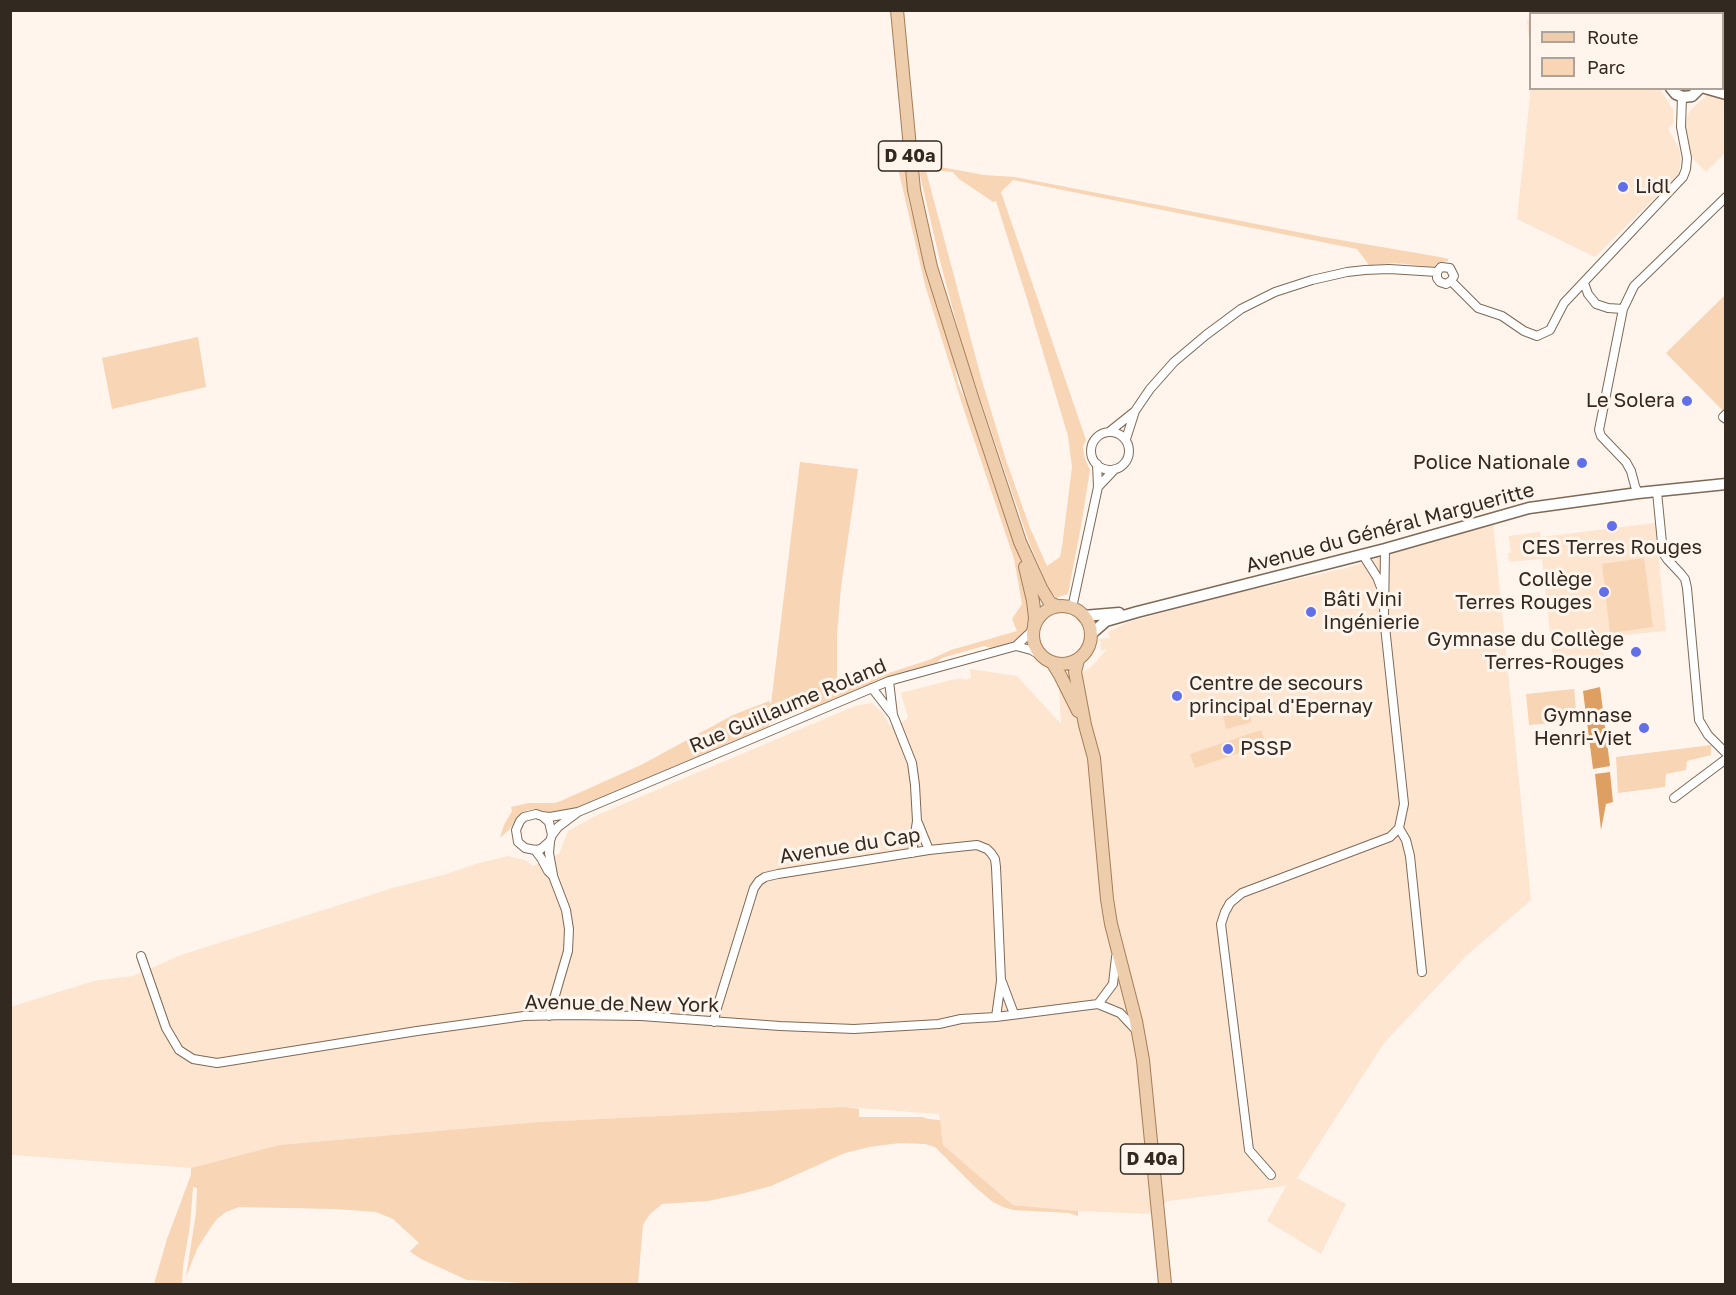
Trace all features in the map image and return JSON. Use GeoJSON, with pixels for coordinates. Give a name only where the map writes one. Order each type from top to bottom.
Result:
{"type":"FeatureCollection","features":[{"type":"Feature","properties":{"kind":"main road","name":"D 40a"},"geometry":{"type":"LineString","coordinates":[[897,10],[910,161],[921,222],[940,298],[1020,542],[1033,601],[1034,628]]}},
{"type":"Feature","properties":{"kind":"main road","name":"D 40a"},"geometry":{"type":"LineString","coordinates":[[1020,542],[1041,588],[1050,603],[1057,606]]}},
{"type":"Feature","properties":{"kind":"main road"},"geometry":{"type":"LineString","coordinates":[[1057,606],[1072,608],[1088,621],[1091,634],[1088,648],[1078,660],[1061,664],[1052,662],[1040,655],[1033,640],[1034,628],[1044,612],[1057,606]]}},
{"type":"Feature","properties":{"kind":"main road","name":"D 40a"},"geometry":{"type":"LineString","coordinates":[[1078,660],[1075,672],[1094,758],[1107,898],[1116,947],[1143,1060],[1165,1284]]}},
{"type":"Feature","properties":{"kind":"main road","name":"D 40a"},"geometry":{"type":"LineString","coordinates":[[1052,662],[1085,725]]}},
{"type":"Feature","properties":{"kind":"street"},"geometry":{"type":"LineString","coordinates":[[1673,90],[1682,97],[1692,96],[1698,90]]}},
{"type":"Feature","properties":{"kind":"street"},"geometry":{"type":"LineString","coordinates":[[1451,281],[1478,308],[1502,316],[1524,331],[1537,336],[1550,330],[1564,303],[1683,177],[1687,158],[1681,127],[1682,97]]}},
{"type":"Feature","properties":{"kind":"street"},"geometry":{"type":"LineString","coordinates":[[1638,493],[1626,462],[1600,436],[1599,430],[1623,309],[1634,286],[1725,197]]}},
{"type":"Feature","properties":{"kind":"street"},"geometry":{"type":"LineString","coordinates":[[1442,267],[1450,268],[1453,273],[1451,281],[1446,284],[1440,282],[1437,272],[1442,267]]}},
{"type":"Feature","properties":{"kind":"street"},"geometry":{"type":"LineString","coordinates":[[1126,439],[1135,411],[1150,389],[1174,362],[1241,309],[1275,292],[1347,272],[1389,269],[1437,272]]}},
{"type":"Feature","properties":{"kind":"street"},"geometry":{"type":"LineString","coordinates":[[1584,283],[1588,294],[1596,304],[1623,309]]}},
{"type":"Feature","properties":{"kind":"street"},"geometry":{"type":"LineString","coordinates":[[1109,432],[1135,411]]}},
{"type":"Feature","properties":{"kind":"street"},"geometry":{"type":"LineString","coordinates":[[1072,608],[1098,487],[1097,464],[1092,453],[1094,441],[1103,433],[1116,432],[1126,439],[1129,445],[1128,457],[1125,463],[1115,469],[1098,487]]}},
{"type":"Feature","properties":{"kind":"street"},"geometry":{"type":"LineString","coordinates":[[1097,464],[1102,468],[1115,469]]}},
{"type":"Feature","properties":{"kind":"street","name":"Avenue du Général Margueritte"},"geometry":{"type":"LineString","coordinates":[[1091,634],[1106,621],[1137,612],[1363,555],[1529,507],[1725,484]]}},
{"type":"Feature","properties":{"kind":"street"},"geometry":{"type":"LineString","coordinates":[[1657,492],[1663,553],[1685,579],[1687,588],[1700,720],[1708,735],[1725,753]]}},
{"type":"Feature","properties":{"kind":"street"},"geometry":{"type":"LineString","coordinates":[[1271,1175],[1249,1150],[1221,924],[1230,903],[1242,893],[1390,837],[1399,828],[1404,804],[1384,617],[1385,549]]}},
{"type":"Feature","properties":{"kind":"street"},"geometry":{"type":"LineString","coordinates":[[1363,555],[1377,577],[1384,595]]}},
{"type":"Feature","properties":{"kind":"street","name":"Avenue du Général Margueritte"},"geometry":{"type":"LineString","coordinates":[[1083,616],[1137,612]]}},
{"type":"Feature","properties":{"kind":"street"},"geometry":{"type":"LineString","coordinates":[[1016,646],[1034,628]]}},
{"type":"Feature","properties":{"kind":"street"},"geometry":{"type":"LineString","coordinates":[[1016,646],[1040,655]]}},
{"type":"Feature","properties":{"kind":"street","name":"Rue Guillaume Roland"},"geometry":{"type":"LineString","coordinates":[[542,816],[550,817],[578,812],[889,681],[1016,646]]}},
{"type":"Feature","properties":{"kind":"street"},"geometry":{"type":"LineString","coordinates":[[889,681],[893,715],[912,763],[915,785],[917,821],[912,853]]}},
{"type":"Feature","properties":{"kind":"street"},"geometry":{"type":"LineString","coordinates":[[872,688],[893,715]]}},
{"type":"Feature","properties":{"kind":"street"},"geometry":{"type":"LineString","coordinates":[[1674,798],[1725,759]]}},
{"type":"Feature","properties":{"kind":"street","name":"Rue Guillaume Roland"},"geometry":{"type":"LineString","coordinates":[[551,838],[563,823],[578,812]]}},
{"type":"Feature","properties":{"kind":"street"},"geometry":{"type":"LineString","coordinates":[[549,1016],[568,951],[569,929],[566,910],[553,876],[549,853],[551,838],[549,822],[542,816],[530,814],[520,821],[516,830],[517,838],[525,848],[541,849],[551,838]]}},
{"type":"Feature","properties":{"kind":"street"},"geometry":{"type":"LineString","coordinates":[[917,821],[929,850]]}},
{"type":"Feature","properties":{"kind":"street"},"geometry":{"type":"LineString","coordinates":[[1399,828],[1406,840],[1410,856],[1422,972]]}},
{"type":"Feature","properties":{"kind":"street","name":"Avenue du Cap"},"geometry":{"type":"LineString","coordinates":[[714,1022],[754,888],[759,881],[778,874],[929,850],[977,845],[987,849],[995,859],[1002,981]]}},
{"type":"Feature","properties":{"kind":"street"},"geometry":{"type":"LineString","coordinates":[[535,850],[548,872],[553,876]]}},
{"type":"Feature","properties":{"kind":"street"},"geometry":{"type":"LineString","coordinates":[[1116,947],[1113,984],[1098,1004],[1120,1013],[1138,1033]]}},
{"type":"Feature","properties":{"kind":"street","name":"Avenue de New York"},"geometry":{"type":"LineString","coordinates":[[141,956],[168,1034],[179,1050],[187,1056],[222,1063],[524,1016],[641,1016],[854,1029],[939,1024],[961,1019],[996,1017],[1098,1004]]}},
{"type":"Feature","properties":{"kind":"street"},"geometry":{"type":"LineString","coordinates":[[1002,981],[1014,1014]]}},
{"type":"Feature","properties":{"kind":"street"},"geometry":{"type":"LineString","coordinates":[[996,1017],[996,1006],[1002,981]]}},
{"type":"Feature","properties":{"kind":"shaded area"},"geometry":{"type":"Polygon","coordinates":[[[1571,11],[1725,11],[1725,153],[1706,172],[1692,158],[1685,125],[1689,112],[1704,99],[1709,90],[1724,90],[1724,12],[1571,11]]]}},
{"type":"Feature","properties":{"kind":"shaded area"},"geometry":{"type":"Polygon","coordinates":[[[1530,90],[1661,90],[1673,110],[1674,123],[1668,129],[1679,148],[1681,158],[1679,174],[1595,257],[1517,219],[1530,90]]]}},
{"type":"Feature","properties":{"kind":"shaded area"},"geometry":{"type":"Polygon","coordinates":[[[1493,522],[1531,900],[1466,956],[1384,1043],[1297,1178],[1346,1204],[1321,1254],[1267,1221],[1286,1186],[1168,1201],[1149,1214],[1013,1205],[943,1145],[939,1114],[844,1107],[539,1122],[279,1145],[191,1168],[11,1155],[10,1007],[94,981],[133,976],[181,955],[475,864],[508,856],[525,860],[533,866],[559,854],[568,831],[595,816],[855,706],[872,703],[884,714],[890,726],[904,721],[908,718],[901,693],[951,680],[971,678],[970,669],[1017,676],[1061,724],[1059,689],[1091,667],[1107,649],[1101,651],[1100,639],[1110,638],[1108,632],[1131,621],[1346,568],[1493,522]]]}},
{"type":"Feature","properties":{"kind":"shaded area","name":"Collège Terres Rouges"},"geometry":{"type":"Polygon","coordinates":[[[1655,523],[1666,631],[1603,637],[1604,656],[1579,659],[1579,664],[1558,666],[1557,660],[1553,660],[1542,559],[1509,562],[1508,553],[1511,553],[1509,536],[1540,532],[1541,537],[1655,523]]]}},
{"type":"Feature","properties":{"kind":"shaded area"},"geometry":{"type":"Polygon","coordinates":[[[1600,687],[1610,766],[1593,769],[1583,691],[1600,687]]]}},
{"type":"Feature","properties":{"kind":"shaded area"},"geometry":{"type":"Polygon","coordinates":[[[1610,772],[1613,802],[1606,804],[1601,830],[1595,774],[1610,772]]]}},
{"type":"Feature","properties":{"kind":"green space"},"geometry":{"type":"Polygon","coordinates":[[[897,164],[905,172],[909,202],[953,356],[958,384],[977,426],[1020,557],[1033,616],[1029,628],[1015,641],[992,648],[984,646],[942,658],[936,663],[890,677],[805,711],[788,699],[771,705],[769,726],[574,809],[552,813],[537,809],[527,810],[519,815],[509,830],[500,838],[512,811],[511,807],[529,803],[555,803],[563,800],[641,765],[733,715],[769,701],[771,704],[800,462],[858,469],[841,587],[837,635],[837,684],[858,683],[929,660],[951,650],[1017,631],[1012,619],[1022,604],[1014,559],[925,285],[897,164]]]}},
{"type":"Feature","properties":{"kind":"green space"},"geometry":{"type":"Polygon","coordinates":[[[921,165],[984,175],[1015,177],[1323,237],[1440,257],[1448,261],[1435,267],[1395,263],[1369,265],[1357,249],[1013,180],[1001,192],[1086,440],[1083,447],[1090,470],[1068,594],[1056,598],[1049,589],[1029,542],[964,351],[920,175],[921,165]],[[926,171],[982,381],[1006,460],[1030,528],[1047,566],[1060,557],[1062,547],[1072,467],[1068,436],[996,201],[993,202],[959,179],[953,172],[926,171]]]}},
{"type":"Feature","properties":{"kind":"green space"},"geometry":{"type":"Polygon","coordinates":[[[1725,295],[1726,408],[1723,411],[1666,353],[1725,295]]]}},
{"type":"Feature","properties":{"kind":"green space"},"geometry":{"type":"Polygon","coordinates":[[[198,337],[206,387],[112,409],[102,358],[198,337]]]}},
{"type":"Feature","properties":{"kind":"green space"},"geometry":{"type":"Polygon","coordinates":[[[1644,558],[1653,627],[1610,633],[1602,564],[1644,558]]]}},
{"type":"Feature","properties":{"kind":"green space"},"geometry":{"type":"Polygon","coordinates":[[[1574,689],[1577,721],[1529,725],[1526,694],[1574,689]]]}},
{"type":"Feature","properties":{"kind":"green space"},"geometry":{"type":"Polygon","coordinates":[[[1247,704],[1252,722],[1226,729],[1222,710],[1247,704]]]}},
{"type":"Feature","properties":{"kind":"green space","name":"PSSP"},"geometry":{"type":"Polygon","coordinates":[[[1261,730],[1266,744],[1195,768],[1190,754],[1261,730]]]}},
{"type":"Feature","properties":{"kind":"green space"},"geometry":{"type":"Polygon","coordinates":[[[1711,745],[1711,755],[1687,761],[1686,770],[1666,774],[1665,787],[1618,793],[1616,757],[1711,745]]]}},
{"type":"Feature","properties":{"kind":"green space"},"geometry":{"type":"Polygon","coordinates":[[[844,1107],[859,1109],[859,1117],[922,1117],[940,1120],[943,1145],[1013,1205],[1078,1211],[1078,1216],[1069,1213],[1013,1210],[1003,1207],[975,1187],[935,1147],[925,1144],[900,1143],[845,1153],[771,1186],[741,1194],[708,1201],[662,1204],[649,1215],[643,1225],[638,1284],[547,1284],[467,1280],[412,1253],[410,1251],[419,1243],[393,1219],[376,1212],[239,1207],[226,1212],[217,1219],[197,1249],[186,1277],[196,1213],[197,1188],[193,1187],[182,1284],[154,1284],[167,1239],[191,1175],[191,1168],[279,1145],[539,1122],[844,1107]]]}},
{"type":"Feature","properties":{"kind":"place","name":"Lidl"},"geometry":{"type":"Point","coordinates":[1623,187]}},
{"type":"Feature","properties":{"kind":"place","name":"Le Solera"},"geometry":{"type":"Point","coordinates":[1687,401]}},
{"type":"Feature","properties":{"kind":"place","name":"Police Nationale"},"geometry":{"type":"Point","coordinates":[1582,463]}},
{"type":"Feature","properties":{"kind":"place","name":"CES Terres Rouges"},"geometry":{"type":"Point","coordinates":[1612,526]}},
{"type":"Feature","properties":{"kind":"place","name":"Collège Terres Rouges"},"geometry":{"type":"Point","coordinates":[1604,592]}},
{"type":"Feature","properties":{"kind":"place","name":"Bâti Vini Ingénierie"},"geometry":{"type":"Point","coordinates":[1311,612]}},
{"type":"Feature","properties":{"kind":"place","name":"Gymnase du Collège Terres-Rouges"},"geometry":{"type":"Point","coordinates":[1636,652]}},
{"type":"Feature","properties":{"kind":"place","name":"Centre de secours principal d'Epernay"},"geometry":{"type":"Point","coordinates":[1177,696]}},
{"type":"Feature","properties":{"kind":"place","name":"Gymnase Henri-Viet"},"geometry":{"type":"Point","coordinates":[1644,728]}},
{"type":"Feature","properties":{"kind":"place","name":"PSSP"},"geometry":{"type":"Point","coordinates":[1228,749]}}]}
